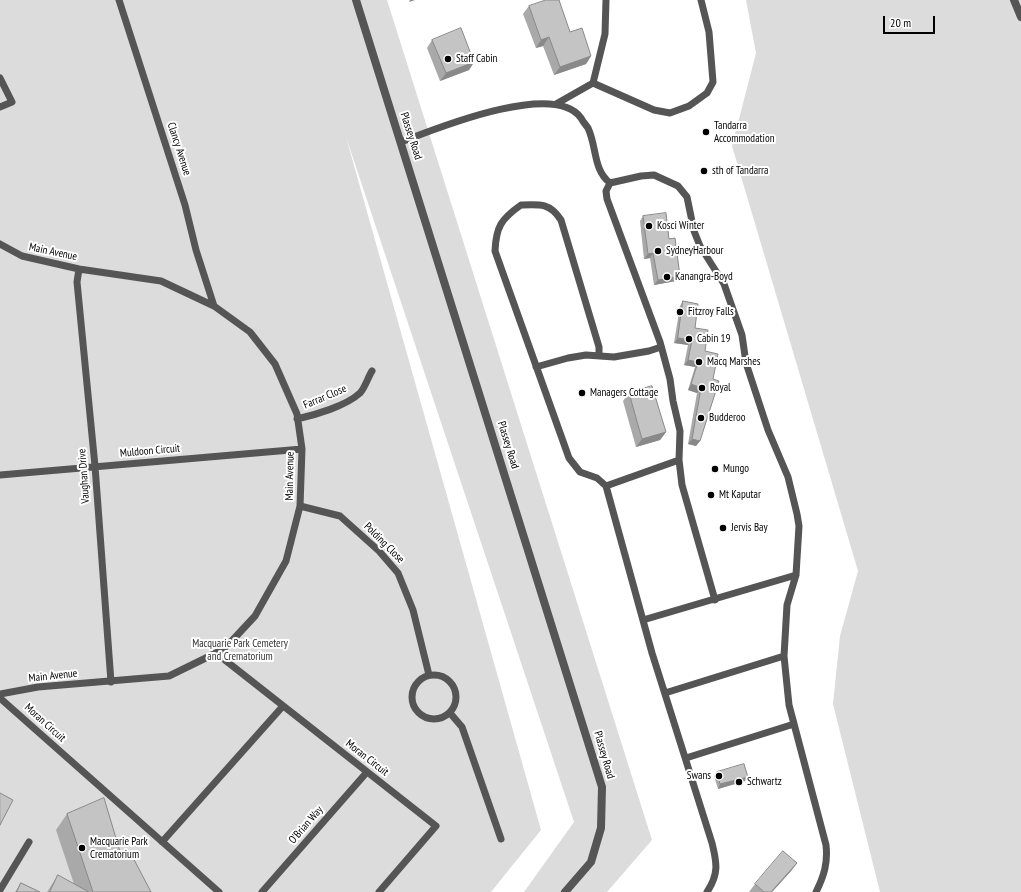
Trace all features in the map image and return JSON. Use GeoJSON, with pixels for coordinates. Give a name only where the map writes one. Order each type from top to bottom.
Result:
{"type":"FeatureCollection","features":[{"type":"Feature","properties":{"kind":"street","name":"Plassey Road"},"geometry":{"type":"LineString","coordinates":[[356,0],[602,787],[601,828],[591,862],[566,892]]}},
{"type":"Feature","properties":{"kind":"street"},"geometry":{"type":"LineString","coordinates":[[1014,0],[1021,16]]}},
{"type":"Feature","properties":{"kind":"lane","name":"Clancy Avenue"},"geometry":{"type":"LineString","coordinates":[[119,0],[185,205],[196,250],[214,306]]}},
{"type":"Feature","properties":{"kind":"lane"},"geometry":{"type":"LineString","coordinates":[[401,142],[450,124],[498,110],[519,106],[556,104],[593,83],[605,34],[606,0]]}},
{"type":"Feature","properties":{"kind":"lane"},"geometry":{"type":"LineString","coordinates":[[593,83],[654,110],[670,113],[689,106],[708,93],[713,82],[709,32],[701,0]]}},
{"type":"Feature","properties":{"kind":"lane"},"geometry":{"type":"LineString","coordinates":[[0,78],[12,102],[0,107]]}},
{"type":"Feature","properties":{"kind":"lane"},"geometry":{"type":"LineString","coordinates":[[556,104],[579,116],[585,124],[588,129],[602,177],[610,183]]}},
{"type":"Feature","properties":{"kind":"lane"},"geometry":{"type":"LineString","coordinates":[[715,600],[682,485],[679,460],[680,430],[673,401],[670,379],[661,347],[607,198],[606,190],[610,183],[641,176],[654,175],[678,186],[687,197],[694,231],[700,246],[724,284],[733,309],[742,336],[746,363],[768,430],[792,490],[799,526],[796,576],[787,605],[784,656],[788,705],[826,845],[828,859],[825,872],[816,892]]}},
{"type":"Feature","properties":{"kind":"lane"},"geometry":{"type":"LineString","coordinates":[[599,356],[599,347],[561,220],[556,213],[545,205],[521,205],[500,223],[496,236],[495,251],[570,458],[580,472],[597,478],[606,486],[643,620],[686,758],[716,862],[714,881],[707,892]]}},
{"type":"Feature","properties":{"kind":"lane","name":"Main Avenue"},"geometry":{"type":"LineString","coordinates":[[0,244],[22,256],[79,269],[161,281],[214,306],[250,332],[275,364],[297,414],[302,449],[300,506],[286,561],[255,616],[228,645],[216,653],[169,676],[38,687],[0,694]]}},
{"type":"Feature","properties":{"kind":"lane","name":"Vaughan Drive"},"geometry":{"type":"LineString","coordinates":[[79,269],[77,282],[95,466],[111,682]]}},
{"type":"Feature","properties":{"kind":"lane"},"geometry":{"type":"LineString","coordinates":[[536,367],[574,357],[614,357],[649,352],[661,347]]}},
{"type":"Feature","properties":{"kind":"lane","name":"Farrar Close"},"geometry":{"type":"LineString","coordinates":[[297,419],[314,415],[345,402],[360,392],[372,371]]}},
{"type":"Feature","properties":{"kind":"lane","name":"Muldoon Circuit"},"geometry":{"type":"LineString","coordinates":[[0,475],[302,449]]}},
{"type":"Feature","properties":{"kind":"lane"},"geometry":{"type":"LineString","coordinates":[[606,486],[679,460]]}},
{"type":"Feature","properties":{"kind":"lane","name":"Polding Close"},"geometry":{"type":"LineString","coordinates":[[300,506],[340,516],[379,550],[398,573],[413,610],[429,675]]}},
{"type":"Feature","properties":{"kind":"lane"},"geometry":{"type":"LineString","coordinates":[[643,620],[796,576]]}},
{"type":"Feature","properties":{"kind":"lane","name":"Moran Circuit"},"geometry":{"type":"LineString","coordinates":[[216,653],[436,826],[379,892]]}},
{"type":"Feature","properties":{"kind":"lane"},"geometry":{"type":"LineString","coordinates":[[665,693],[784,656]]}},
{"type":"Feature","properties":{"kind":"lane"},"geometry":{"type":"LineString","coordinates":[[429,675],[443,677],[452,683],[457,698],[450,713],[439,719],[422,716],[417,712],[412,702],[413,691],[420,680],[429,675]]}},
{"type":"Feature","properties":{"kind":"lane","name":"Moran Circuit"},"geometry":{"type":"LineString","coordinates":[[0,698],[219,892]]}},
{"type":"Feature","properties":{"kind":"lane"},"geometry":{"type":"LineString","coordinates":[[162,842],[283,706]]}},
{"type":"Feature","properties":{"kind":"lane"},"geometry":{"type":"LineString","coordinates":[[450,713],[462,727],[501,839]]}},
{"type":"Feature","properties":{"kind":"lane"},"geometry":{"type":"LineString","coordinates":[[686,758],[794,724]]}},
{"type":"Feature","properties":{"kind":"lane","name":"O'Brian Way"},"geometry":{"type":"LineString","coordinates":[[262,892],[367,772]]}},
{"type":"Feature","properties":{"kind":"lane"},"geometry":{"type":"LineString","coordinates":[[0,890],[29,842]]}},
{"type":"Feature","properties":{"kind":"green space","name":"Macquarie Park Cemetery and Crematorium"},"geometry":{"type":"Polygon","coordinates":[[[0,0],[387,0],[652,840],[607,892],[524,892],[574,822],[346,137],[541,830],[491,892],[0,892],[0,0]]]}},
{"type":"Feature","properties":{"kind":"green space"},"geometry":{"type":"Polygon","coordinates":[[[746,0],[1021,0],[1021,892],[880,892],[833,704],[840,636],[858,571],[732,146],[756,53],[746,0]]]}},
{"type":"Feature","properties":{"kind":"building"},"geometry":{"type":"Polygon","coordinates":[[[546,0],[559,0],[570,32],[582,28],[591,56],[560,67],[549,37],[541,40],[529,6],[546,0]]]}},
{"type":"Feature","properties":{"kind":"building","name":"Staff Cabin"},"geometry":{"type":"Polygon","coordinates":[[[461,28],[474,62],[446,73],[432,40],[461,28]]]}},
{"type":"Feature","properties":{"kind":"building"},"geometry":{"type":"Polygon","coordinates":[[[666,213],[669,239],[675,238],[680,276],[658,280],[653,253],[648,254],[643,216],[666,213]]]}},
{"type":"Feature","properties":{"kind":"building"},"geometry":{"type":"Polygon","coordinates":[[[683,301],[698,304],[695,328],[708,330],[705,351],[718,354],[713,379],[719,381],[700,441],[692,439],[701,388],[691,384],[698,362],[688,360],[692,340],[678,338],[683,301]]]}},
{"type":"Feature","properties":{"kind":"building"},"geometry":{"type":"Polygon","coordinates":[[[652,386],[666,432],[642,439],[629,393],[652,386]]]}},
{"type":"Feature","properties":{"kind":"building"},"geometry":{"type":"Polygon","coordinates":[[[744,764],[748,777],[720,784],[717,772],[744,764]]]}},
{"type":"Feature","properties":{"kind":"building"},"geometry":{"type":"Polygon","coordinates":[[[0,793],[13,800],[0,825],[0,793]]]}},
{"type":"Feature","properties":{"kind":"building"},"geometry":{"type":"Polygon","coordinates":[[[104,798],[121,855],[129,850],[151,892],[93,892],[67,814],[104,798]]]}},
{"type":"Feature","properties":{"kind":"building"},"geometry":{"type":"Polygon","coordinates":[[[783,851],[797,863],[771,892],[764,892],[755,884],[783,851]]]}},
{"type":"Feature","properties":{"kind":"building"},"geometry":{"type":"Polygon","coordinates":[[[58,875],[89,892],[50,892],[58,875]]]}},
{"type":"Feature","properties":{"kind":"building"},"geometry":{"type":"Polygon","coordinates":[[[21,883],[40,892],[17,892],[21,883]]]}},
{"type":"Feature","properties":{"kind":"place","name":"Staff Cabin"},"geometry":{"type":"Point","coordinates":[448,59]}},
{"type":"Feature","properties":{"kind":"place","name":"Tandarra Accommodation"},"geometry":{"type":"Point","coordinates":[706,132]}},
{"type":"Feature","properties":{"kind":"place","name":"sth of Tandarra"},"geometry":{"type":"Point","coordinates":[704,171]}},
{"type":"Feature","properties":{"kind":"place","name":"Kosci Winter"},"geometry":{"type":"Point","coordinates":[649,226]}},
{"type":"Feature","properties":{"kind":"place","name":"SydneyHarbour"},"geometry":{"type":"Point","coordinates":[658,251]}},
{"type":"Feature","properties":{"kind":"place","name":"Kanangra-Boyd"},"geometry":{"type":"Point","coordinates":[667,277]}},
{"type":"Feature","properties":{"kind":"place","name":"Fitzroy Falls"},"geometry":{"type":"Point","coordinates":[680,312]}},
{"type":"Feature","properties":{"kind":"place","name":"Cabin 19"},"geometry":{"type":"Point","coordinates":[689,339]}},
{"type":"Feature","properties":{"kind":"place","name":"Macq Marshes"},"geometry":{"type":"Point","coordinates":[699,362]}},
{"type":"Feature","properties":{"kind":"place","name":"Royal"},"geometry":{"type":"Point","coordinates":[702,388]}},
{"type":"Feature","properties":{"kind":"place","name":"Managers Cottage"},"geometry":{"type":"Point","coordinates":[582,393]}},
{"type":"Feature","properties":{"kind":"place","name":"Budderoo"},"geometry":{"type":"Point","coordinates":[701,418]}},
{"type":"Feature","properties":{"kind":"place","name":"Mungo"},"geometry":{"type":"Point","coordinates":[715,469]}},
{"type":"Feature","properties":{"kind":"place","name":"Mt Kaputar"},"geometry":{"type":"Point","coordinates":[711,495]}},
{"type":"Feature","properties":{"kind":"place","name":"Jervis Bay"},"geometry":{"type":"Point","coordinates":[723,528]}},
{"type":"Feature","properties":{"kind":"place","name":"Swans"},"geometry":{"type":"Point","coordinates":[719,776]}},
{"type":"Feature","properties":{"kind":"place","name":"Schwartz"},"geometry":{"type":"Point","coordinates":[739,782]}},
{"type":"Feature","properties":{"kind":"place","name":"Macquarie Park Crematorium"},"geometry":{"type":"Point","coordinates":[82,848]}}]}
